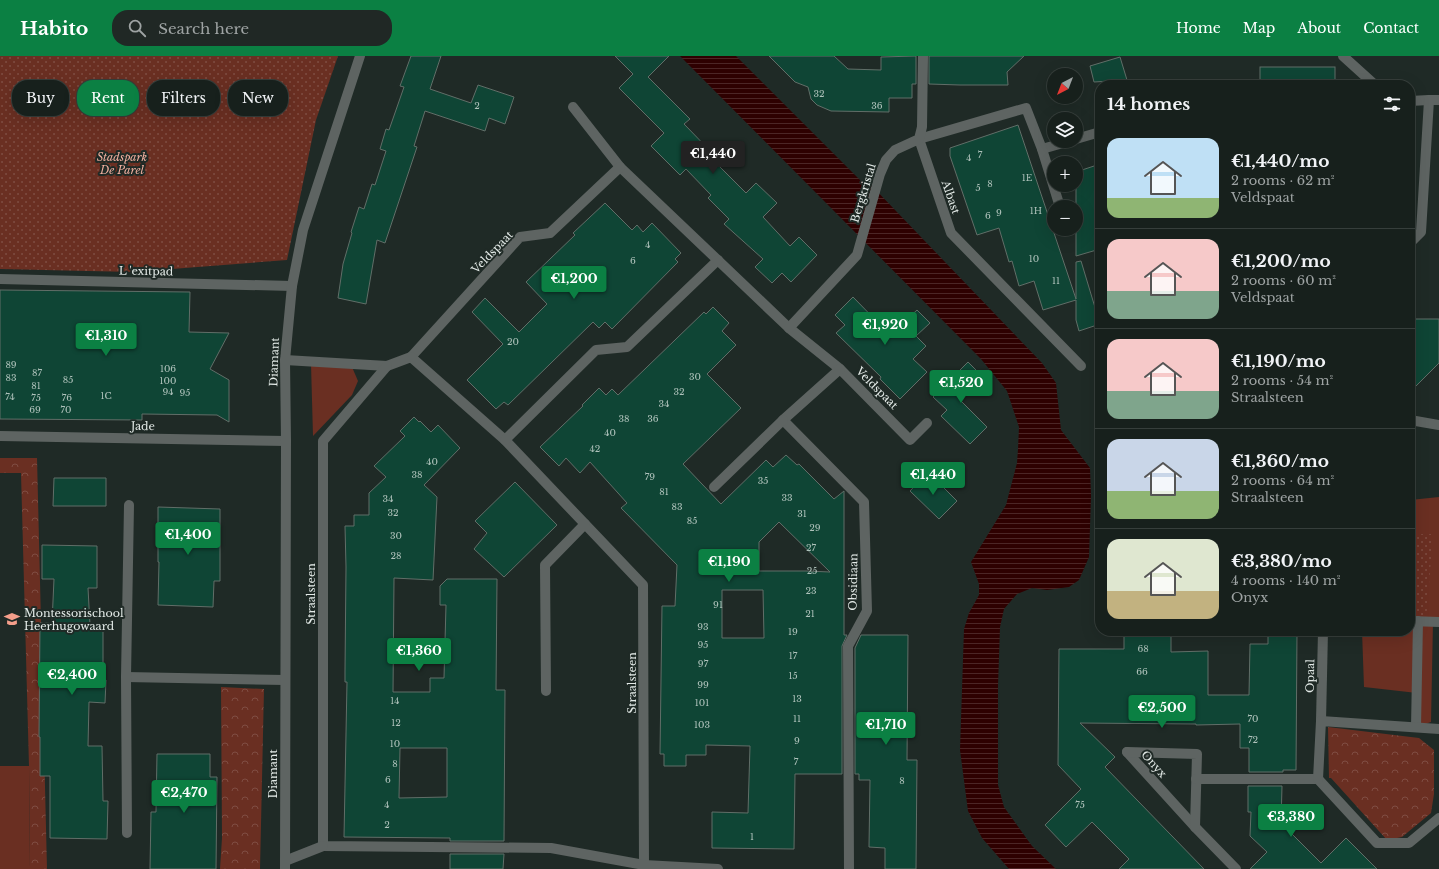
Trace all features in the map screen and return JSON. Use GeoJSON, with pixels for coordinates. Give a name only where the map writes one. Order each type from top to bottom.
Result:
{"type":"FeatureCollection","features":[{"type":"Feature","properties":{"kind":"street","name":"Diamant"},"geometry":{"type":"LineString","coordinates":[[285,865],[285,360],[292,286],[303,230],[360,56]]}},
{"type":"Feature","properties":{"kind":"street"},"geometry":{"type":"LineString","coordinates":[[919,139],[922,127],[923,56]]}},
{"type":"Feature","properties":{"kind":"street"},"geometry":{"type":"LineString","coordinates":[[1343,56],[1369,80]]}},
{"type":"Feature","properties":{"kind":"street"},"geometry":{"type":"LineString","coordinates":[[1415,101],[1434,100],[1421,232],[1415,238]]}},
{"type":"Feature","properties":{"kind":"street","name":"Veldspaat"},"geometry":{"type":"LineString","coordinates":[[573,107],[620,167],[789,328],[840,369],[910,440],[927,423]]}},
{"type":"Feature","properties":{"kind":"street"},"geometry":{"type":"LineString","coordinates":[[919,139],[1026,108],[1042,149],[1058,200]]}},
{"type":"Feature","properties":{"kind":"street"},"geometry":{"type":"LineString","coordinates":[[1083,137],[1095,133]]}},
{"type":"Feature","properties":{"kind":"street","name":"Bergkristal"},"geometry":{"type":"LineString","coordinates":[[789,328],[857,255],[880,174],[886,160],[895,150],[919,139]]}},
{"type":"Feature","properties":{"kind":"street","name":"Albast"},"geometry":{"type":"LineString","coordinates":[[919,139],[951,233],[1081,366]]}},
{"type":"Feature","properties":{"kind":"street"},"geometry":{"type":"LineString","coordinates":[[1042,149],[1047,148]]}},
{"type":"Feature","properties":{"kind":"street","name":"Veldspaat"},"geometry":{"type":"LineString","coordinates":[[412,357],[520,237],[550,233],[620,167]]}},
{"type":"Feature","properties":{"kind":"street"},"geometry":{"type":"LineString","coordinates":[[505,440],[596,350],[627,347],[718,260]]}},
{"type":"Feature","properties":{"kind":"street","name":"L 'exitpad"},"geometry":{"type":"LineString","coordinates":[[0,279],[292,286]]}},
{"type":"Feature","properties":{"kind":"street","name":"Straalsteen"},"geometry":{"type":"LineString","coordinates":[[285,360],[387,366],[412,357],[505,440],[643,585],[644,865]]}},
{"type":"Feature","properties":{"kind":"street","name":"Straalsteen"},"geometry":{"type":"LineString","coordinates":[[323,846],[323,441],[387,366]]}},
{"type":"Feature","properties":{"kind":"street"},"geometry":{"type":"LineString","coordinates":[[714,487],[782,420],[840,369]]}},
{"type":"Feature","properties":{"kind":"street","name":"Obsidiaan"},"geometry":{"type":"LineString","coordinates":[[782,420],[864,502],[867,611],[848,646],[849,869]]}},
{"type":"Feature","properties":{"kind":"street"},"geometry":{"type":"LineString","coordinates":[[1415,421],[1439,425]]}},
{"type":"Feature","properties":{"kind":"street","name":"Jade"},"geometry":{"type":"LineString","coordinates":[[0,436],[286,441]]}},
{"type":"Feature","properties":{"kind":"street"},"geometry":{"type":"LineString","coordinates":[[127,833],[126,677],[129,505]]}},
{"type":"Feature","properties":{"kind":"street"},"geometry":{"type":"LineString","coordinates":[[546,691],[545,566],[585,524]]}},
{"type":"Feature","properties":{"kind":"street"},"geometry":{"type":"LineString","coordinates":[[1415,621],[1439,622]]}},
{"type":"Feature","properties":{"kind":"street","name":"Opaal"},"geometry":{"type":"LineString","coordinates":[[1321,720],[1323,636]]}},
{"type":"Feature","properties":{"kind":"street"},"geometry":{"type":"LineString","coordinates":[[1414,636],[1416,727]]}},
{"type":"Feature","properties":{"kind":"street"},"geometry":{"type":"LineString","coordinates":[[126,677],[285,680]]}},
{"type":"Feature","properties":{"kind":"street"},"geometry":{"type":"LineString","coordinates":[[1439,729],[1321,720],[1318,779],[1377,843],[1409,843],[1439,818]]}},
{"type":"Feature","properties":{"kind":"street","name":"Onyx"},"geometry":{"type":"LineString","coordinates":[[1195,828],[1197,754],[1127,752],[1195,828],[1236,869]]}},
{"type":"Feature","properties":{"kind":"street"},"geometry":{"type":"LineString","coordinates":[[1196,779],[1318,779]]}},
{"type":"Feature","properties":{"kind":"street"},"geometry":{"type":"LineString","coordinates":[[285,865],[323,846],[551,848],[644,865],[718,869]]}},
{"type":"Feature","properties":{"kind":"green space","name":"Stadspark De Parel"},"geometry":{"type":"Polygon","coordinates":[[[0,56],[338,56],[316,120],[287,260],[133,272],[0,269],[0,56]]]}},
{"type":"Feature","properties":{"kind":"green space"},"geometry":{"type":"Polygon","coordinates":[[[311,364],[352,367],[358,381],[352,395],[313,436],[311,364]]]}},
{"type":"Feature","properties":{"kind":"green space"},"geometry":{"type":"Polygon","coordinates":[[[0,458],[37,458],[47,869],[30,869],[29,766],[21,473],[0,473],[0,458]]]}},
{"type":"Feature","properties":{"kind":"green space"},"geometry":{"type":"Polygon","coordinates":[[[1439,497],[1439,622],[1433,622],[1431,722],[1416,727],[1417,693],[1364,687],[1362,636],[1415,636],[1415,499],[1439,497]]]}},
{"type":"Feature","properties":{"kind":"green space"},"geometry":{"type":"Polygon","coordinates":[[[1415,534],[1433,534],[1426,621],[1415,621],[1415,534]]]}},
{"type":"Feature","properties":{"kind":"green space"},"geometry":{"type":"Polygon","coordinates":[[[221,687],[264,689],[260,869],[220,869],[222,838],[221,687]]]}},
{"type":"Feature","properties":{"kind":"green space"},"geometry":{"type":"Polygon","coordinates":[[[1328,727],[1419,738],[1434,750],[1434,794],[1431,813],[1402,837],[1387,840],[1331,778],[1329,778],[1328,727]]]}},
{"type":"Feature","properties":{"kind":"green space"},"geometry":{"type":"Polygon","coordinates":[[[0,766],[29,766],[30,869],[0,869],[0,766]]]}},
{"type":"Feature","properties":{"kind":"shaded area"},"geometry":{"type":"Polygon","coordinates":[[[680,56],[736,56],[862,182],[871,185],[1042,363],[1056,383],[1061,430],[1090,468],[1091,496],[1089,557],[1079,580],[1069,587],[1047,590],[1032,588],[1017,594],[1004,609],[1000,627],[998,686],[998,785],[1004,807],[1032,846],[1056,869],[1009,869],[982,838],[968,811],[960,750],[964,629],[969,613],[979,595],[979,584],[971,562],[1006,505],[1017,463],[1019,427],[1007,391],[981,359],[680,56]]]}},
{"type":"Feature","properties":{"kind":"building"},"geometry":{"type":"Polygon","coordinates":[[[411,56],[441,56],[430,89],[471,103],[478,85],[514,97],[505,124],[489,118],[485,131],[425,111],[414,146],[417,147],[385,243],[377,240],[366,304],[338,298],[343,264],[352,233],[351,232],[359,207],[364,209],[372,184],[375,185],[386,151],[380,149],[386,129],[389,130],[404,87],[400,86],[411,56]]]}},
{"type":"Feature","properties":{"kind":"building"},"geometry":{"type":"Polygon","coordinates":[[[615,56],[669,56],[648,77],[690,119],[684,124],[716,157],[713,160],[746,193],[756,183],[777,203],[763,217],[790,246],[799,237],[817,255],[791,282],[782,273],[772,283],[755,267],[763,259],[724,224],[729,219],[708,198],[711,195],[686,169],[680,175],[651,146],[664,133],[619,88],[633,74],[615,56]]]}},
{"type":"Feature","properties":{"kind":"building"},"geometry":{"type":"Polygon","coordinates":[[[769,56],[834,56],[848,69],[881,70],[881,57],[916,56],[916,84],[912,84],[912,98],[889,98],[889,112],[831,111],[817,105],[811,99],[808,87],[795,82],[769,56]]]}},
{"type":"Feature","properties":{"kind":"building"},"geometry":{"type":"Polygon","coordinates":[[[929,56],[1024,56],[1007,72],[1008,85],[960,85],[929,84],[929,56]]]}},
{"type":"Feature","properties":{"kind":"building"},"geometry":{"type":"Polygon","coordinates":[[[1120,57],[1127,80],[1095,80],[1094,82],[1090,66],[1120,57]]]}},
{"type":"Feature","properties":{"kind":"building"},"geometry":{"type":"Polygon","coordinates":[[[1260,67],[1335,67],[1335,80],[1260,80],[1260,67]]]}},
{"type":"Feature","properties":{"kind":"building"},"geometry":{"type":"Polygon","coordinates":[[[1018,125],[1047,212],[1047,236],[1055,236],[1076,299],[1076,262],[1081,261],[1095,307],[1095,326],[1079,331],[1076,320],[1076,300],[1043,310],[1034,281],[1019,286],[1012,261],[1009,262],[999,228],[977,235],[950,156],[950,148],[1018,125]]]}},
{"type":"Feature","properties":{"kind":"building"},"geometry":{"type":"Polygon","coordinates":[[[1095,166],[1095,250],[1076,256],[1076,236],[1083,236],[1083,200],[1076,200],[1076,192],[1083,192],[1083,170],[1095,166]]]}},
{"type":"Feature","properties":{"kind":"building"},"geometry":{"type":"Polygon","coordinates":[[[605,203],[632,230],[637,225],[643,232],[652,223],[681,253],[675,259],[678,262],[612,329],[605,322],[599,328],[593,322],[508,405],[504,402],[496,409],[467,380],[503,344],[472,312],[485,298],[519,332],[547,304],[526,282],[575,235],[573,233],[605,203]]]}},
{"type":"Feature","properties":{"kind":"building"},"geometry":{"type":"Polygon","coordinates":[[[0,290],[190,292],[189,332],[229,333],[210,369],[229,380],[229,422],[217,415],[142,414],[142,420],[0,419],[0,290]]]}},
{"type":"Feature","properties":{"kind":"building"},"geometry":{"type":"Polygon","coordinates":[[[853,297],[890,335],[917,310],[930,323],[916,336],[926,346],[913,359],[927,372],[900,399],[880,379],[881,377],[836,333],[845,325],[835,315],[853,297]]]}},
{"type":"Feature","properties":{"kind":"building"},"geometry":{"type":"Polygon","coordinates":[[[713,307],[729,323],[722,331],[736,345],[707,374],[741,408],[683,464],[721,504],[766,460],[773,467],[786,455],[797,465],[799,464],[834,499],[844,491],[844,635],[847,635],[842,646],[842,774],[795,774],[794,849],[712,848],[712,812],[748,813],[750,746],[706,745],[706,755],[686,755],[686,766],[664,766],[664,754],[660,754],[662,606],[675,606],[677,565],[621,508],[627,503],[590,462],[580,473],[566,458],[559,466],[540,447],[583,406],[582,405],[599,388],[606,395],[612,389],[618,395],[704,312],[706,314],[713,307]],[[779,522],[759,542],[759,571],[830,572],[779,522]],[[722,590],[722,638],[764,638],[763,590],[722,590]]]}},
{"type":"Feature","properties":{"kind":"building"},"geometry":{"type":"Polygon","coordinates":[[[1415,319],[1439,319],[1439,363],[1415,387],[1415,319]]]}},
{"type":"Feature","properties":{"kind":"building"},"geometry":{"type":"Polygon","coordinates":[[[968,362],[982,376],[959,399],[987,427],[970,444],[941,416],[947,410],[933,397],[968,362]]]}},
{"type":"Feature","properties":{"kind":"building"},"geometry":{"type":"Polygon","coordinates":[[[414,417],[431,432],[438,425],[460,448],[424,485],[437,497],[433,580],[394,578],[393,692],[430,692],[430,678],[444,678],[446,605],[440,605],[440,586],[447,579],[497,579],[496,690],[505,690],[504,841],[450,841],[450,838],[344,837],[347,682],[345,682],[345,526],[354,526],[354,515],[369,515],[369,493],[386,477],[374,466],[405,436],[400,431],[414,417]],[[400,748],[399,798],[447,797],[447,748],[400,748]]]}},
{"type":"Feature","properties":{"kind":"building"},"geometry":{"type":"Polygon","coordinates":[[[928,472],[957,501],[939,519],[910,491],[928,472]]]}},
{"type":"Feature","properties":{"kind":"building"},"geometry":{"type":"Polygon","coordinates":[[[54,478],[106,478],[106,506],[53,506],[54,478]]]}},
{"type":"Feature","properties":{"kind":"building"},"geometry":{"type":"Polygon","coordinates":[[[515,482],[557,525],[504,577],[474,549],[487,533],[475,521],[515,482]]]}},
{"type":"Feature","properties":{"kind":"building"},"geometry":{"type":"Polygon","coordinates":[[[158,507],[220,509],[220,581],[214,581],[213,607],[158,605],[158,507]]]}},
{"type":"Feature","properties":{"kind":"building"},"geometry":{"type":"Polygon","coordinates":[[[42,545],[97,546],[97,588],[88,588],[90,625],[103,625],[103,680],[106,680],[105,703],[89,702],[88,746],[102,746],[103,801],[108,801],[107,839],[50,838],[50,776],[40,776],[40,623],[52,623],[54,579],[42,579],[42,545]]]}},
{"type":"Feature","properties":{"kind":"building"},"geometry":{"type":"Polygon","coordinates":[[[861,635],[908,635],[907,760],[917,760],[916,869],[885,869],[885,848],[869,847],[870,780],[859,780],[859,774],[855,774],[855,648],[861,635]]]}},
{"type":"Feature","properties":{"kind":"building"},"geometry":{"type":"Polygon","coordinates":[[[1124,636],[1171,636],[1171,652],[1208,651],[1208,695],[1249,695],[1250,644],[1268,644],[1268,636],[1297,636],[1296,770],[1283,770],[1283,772],[1249,772],[1249,748],[1240,748],[1240,724],[1196,725],[1080,723],[1115,757],[1105,767],[1204,869],[1119,869],[1129,859],[1092,822],[1066,847],[1045,825],[1081,789],[1058,765],[1059,649],[1124,649],[1124,636]]]}},
{"type":"Feature","properties":{"kind":"building"},"geometry":{"type":"Polygon","coordinates":[[[157,754],[210,754],[210,777],[217,777],[216,869],[150,869],[151,812],[156,812],[157,754]]]}},
{"type":"Feature","properties":{"kind":"building"},"geometry":{"type":"Polygon","coordinates":[[[1248,786],[1282,786],[1281,823],[1321,863],[1346,838],[1377,869],[1250,869],[1267,852],[1250,836],[1251,812],[1248,812],[1248,786]]]}},
{"type":"Feature","properties":{"kind":"building"},"geometry":{"type":"Polygon","coordinates":[[[450,854],[504,854],[503,869],[450,869],[450,854]]]}},
{"type":"Feature","properties":{"kind":"place","name":"Montessorischool Heerhugowaard"},"geometry":{"type":"Point","coordinates":[12,619]}}]}
